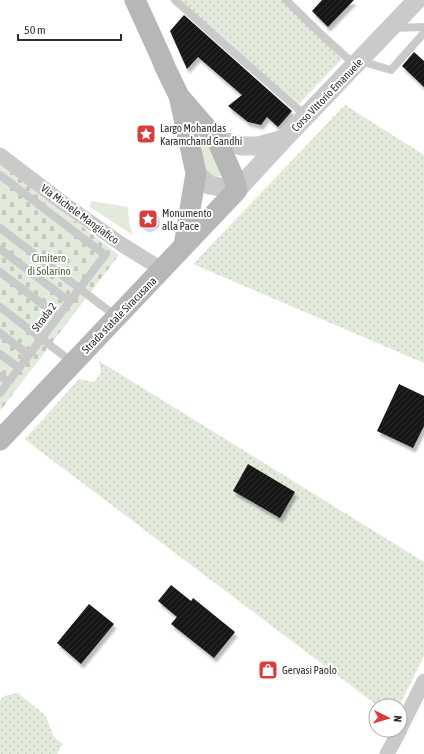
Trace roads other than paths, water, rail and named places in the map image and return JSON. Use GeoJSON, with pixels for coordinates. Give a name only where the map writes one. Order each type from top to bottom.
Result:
{"type":"FeatureCollection","features":[{"type":"Feature","properties":{"kind":"main road"},"geometry":{"type":"LineString","coordinates":[[135,0],[179,96],[196,173],[184,246]]}},
{"type":"Feature","properties":{"kind":"main road"},"geometry":{"type":"LineString","coordinates":[[179,96],[217,140],[233,176],[237,190]]}},
{"type":"Feature","properties":{"kind":"main road","name":"Strada statale Siracusana"},"geometry":{"type":"LineString","coordinates":[[2,433],[73,363],[163,270],[237,190]]}},
{"type":"Feature","properties":{"kind":"street","name":"Corso Vittorio Emanuele"},"geometry":{"type":"LineString","coordinates":[[237,190],[417,0]]}},
{"type":"Feature","properties":{"kind":"street"},"geometry":{"type":"LineString","coordinates":[[217,140],[242,146],[258,146],[284,139]]}},
{"type":"Feature","properties":{"kind":"street","name":"Via Michele Mangiafico"},"geometry":{"type":"LineString","coordinates":[[0,155],[69,208],[121,244],[163,270]]}},
{"type":"Feature","properties":{"kind":"street"},"geometry":{"type":"LineString","coordinates":[[196,173],[209,185],[237,190]]}},
{"type":"Feature","properties":{"kind":"street"},"geometry":{"type":"LineString","coordinates":[[408,714],[424,681]]}},
{"type":"Feature","properties":{"kind":"street"},"geometry":{"type":"LineString","coordinates":[[388,754],[396,738]]}},
{"type":"Feature","properties":{"kind":"lane"},"geometry":{"type":"LineString","coordinates":[[175,0],[306,116]]}},
{"type":"Feature","properties":{"kind":"lane"},"geometry":{"type":"LineString","coordinates":[[286,0],[324,37],[357,63],[391,70],[424,33]]}},
{"type":"Feature","properties":{"kind":"lane"},"geometry":{"type":"LineString","coordinates":[[390,28],[424,27]]}},
{"type":"Feature","properties":{"kind":"lane","name":"Strada 2"},"geometry":{"type":"LineString","coordinates":[[0,393],[105,255],[2,180]]}},
{"type":"Feature","properties":{"kind":"lane"},"geometry":{"type":"LineString","coordinates":[[0,228],[117,317]]}},
{"type":"Feature","properties":{"kind":"lane"},"geometry":{"type":"LineString","coordinates":[[0,249],[69,302]]}},
{"type":"Feature","properties":{"kind":"lane"},"geometry":{"type":"LineString","coordinates":[[0,272],[58,316]]}},
{"type":"Feature","properties":{"kind":"lane"},"geometry":{"type":"LineString","coordinates":[[0,307],[73,363]]}},
{"type":"Feature","properties":{"kind":"lane"},"geometry":{"type":"LineString","coordinates":[[0,333],[29,355]]}},
{"type":"Feature","properties":{"kind":"lane"},"geometry":{"type":"LineString","coordinates":[[0,354],[19,368]]}},
{"type":"Feature","properties":{"kind":"lane"},"geometry":{"type":"LineString","coordinates":[[0,376],[8,382]]}},
{"type":"Feature","properties":{"kind":"water"},"geometry":{"type":"Polygon","coordinates":[[[150,212],[157,215],[160,222],[157,229],[150,232],[143,229],[140,222],[143,215],[150,212]]]}},
{"type":"Feature","properties":{"kind":"place","name":"Largo Mohandas Karamchand Gandhi"},"geometry":{"type":"Point","coordinates":[146,134]}},
{"type":"Feature","properties":{"kind":"place","name":"Monumento alla Pace"},"geometry":{"type":"Point","coordinates":[148,219]}},
{"type":"Feature","properties":{"kind":"place","name":"Gervasi Paolo"},"geometry":{"type":"Point","coordinates":[268,670]}},
{"type":"Feature","properties":{"kind":"park label","name":"Cimitero di Solarino"},"geometry":{"type":"Point","coordinates":[49,264]}}]}
